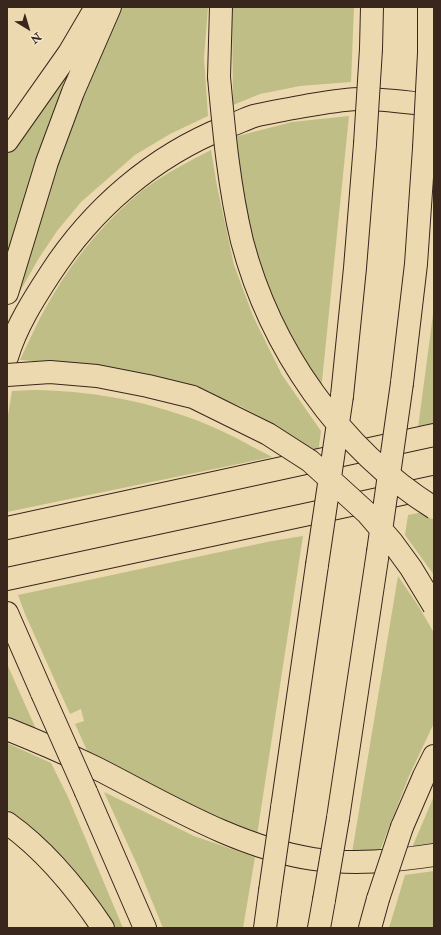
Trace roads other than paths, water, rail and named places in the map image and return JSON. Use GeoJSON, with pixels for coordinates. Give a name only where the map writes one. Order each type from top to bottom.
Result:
{"type":"FeatureCollection","features":[{"type":"Feature","properties":{"kind":"highway"},"geometry":{"type":"LineString","coordinates":[[7,141],[69,53],[96,7]]}},
{"type":"Feature","properties":{"kind":"highway"},"geometry":{"type":"LineString","coordinates":[[7,293],[49,156],[72,92],[110,7]]}},
{"type":"Feature","properties":{"kind":"highway"},"geometry":{"type":"LineString","coordinates":[[221,7],[219,77],[226,153],[243,242],[257,287],[272,322],[286,349],[310,387],[332,416],[350,438],[384,471],[434,508]]}},
{"type":"Feature","properties":{"kind":"highway"},"geometry":{"type":"LineString","coordinates":[[265,928],[342,396],[355,268],[365,144],[372,7]]}},
{"type":"Feature","properties":{"kind":"highway"},"geometry":{"type":"LineString","coordinates":[[319,928],[338,818],[402,383],[416,264],[429,53],[429,7]]}},
{"type":"Feature","properties":{"kind":"highway"},"geometry":{"type":"LineString","coordinates":[[7,357],[28,308],[63,254],[89,222],[114,197],[142,174],[175,152],[205,136],[253,117],[292,108],[321,103],[361,99],[434,105]]}},
{"type":"Feature","properties":{"kind":"highway"},"geometry":{"type":"LineString","coordinates":[[7,375],[50,372],[97,376],[148,386],[193,397],[268,434],[310,461],[367,513],[392,542],[411,568],[434,606]]}},
{"type":"Feature","properties":{"kind":"highway"},"geometry":{"type":"LineString","coordinates":[[7,528],[434,435]]}},
{"type":"Feature","properties":{"kind":"highway"},"geometry":{"type":"LineString","coordinates":[[7,579],[434,487]]}},
{"type":"Feature","properties":{"kind":"highway"},"geometry":{"type":"LineString","coordinates":[[7,613],[145,928]]}},
{"type":"Feature","properties":{"kind":"highway"},"geometry":{"type":"LineString","coordinates":[[7,729],[95,768],[161,803],[202,822],[247,841],[283,852],[313,859],[375,863],[434,856]]}},
{"type":"Feature","properties":{"kind":"highway"},"geometry":{"type":"LineString","coordinates":[[370,928],[402,826],[434,756]]}},
{"type":"Feature","properties":{"kind":"highway"},"geometry":{"type":"LineString","coordinates":[[7,823],[24,834],[56,867],[90,909],[103,928]]}}]}
